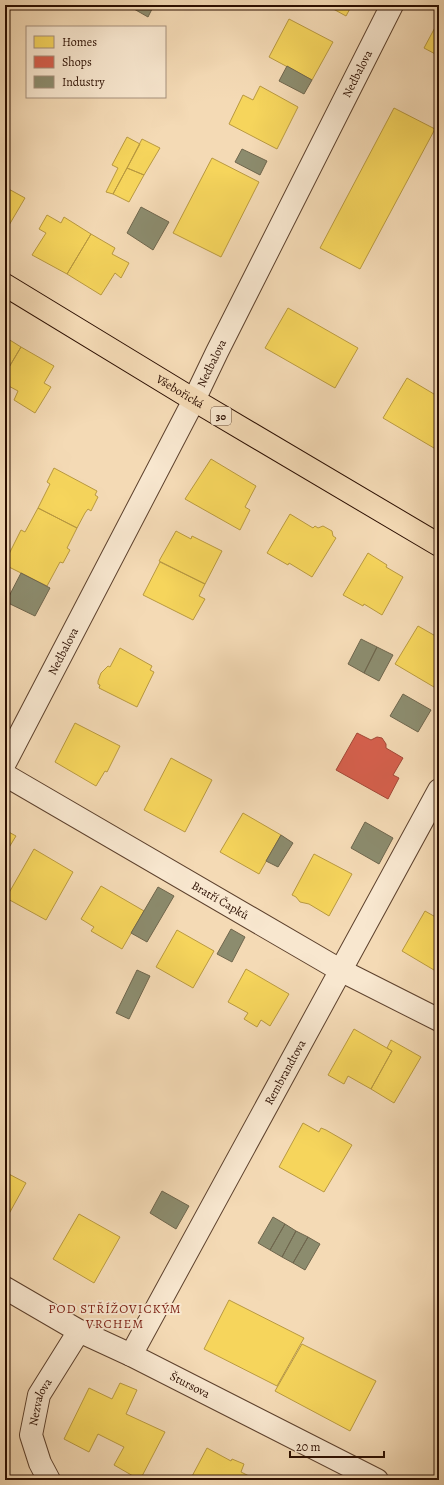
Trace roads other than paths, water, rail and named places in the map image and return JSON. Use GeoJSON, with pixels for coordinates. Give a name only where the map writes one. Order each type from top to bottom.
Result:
{"type":"FeatureCollection","features":[{"type":"Feature","properties":{"kind":"main road","name":"Všebořická"},"geometry":{"type":"LineString","coordinates":[[5,285],[194,400],[439,545]]}},
{"type":"Feature","properties":{"kind":"street","name":"Nedbalova"},"geometry":{"type":"LineString","coordinates":[[5,763],[194,400],[220,345],[392,5]]}},
{"type":"Feature","properties":{"kind":"street","name":"Bratří Čapků"},"geometry":{"type":"LineString","coordinates":[[5,775],[340,970],[439,1020]]}},
{"type":"Feature","properties":{"kind":"street","name":"Rembrandtova"},"geometry":{"type":"LineString","coordinates":[[131,1355],[439,790]]}},
{"type":"Feature","properties":{"kind":"street","name":"Štursova"},"geometry":{"type":"LineString","coordinates":[[5,1288],[79,1331],[131,1355],[377,1480]]}},
{"type":"Feature","properties":{"kind":"street","name":"Nezvalova"},"geometry":{"type":"LineString","coordinates":[[49,1480],[40,1463],[31,1435],[39,1395],[79,1331]]}},
{"type":"Feature","properties":{"kind":"district","name":"POD STŘÍŽOVICKÝM VRCHEM"},"geometry":{"type":"Point","coordinates":[115,1316]}}]}
